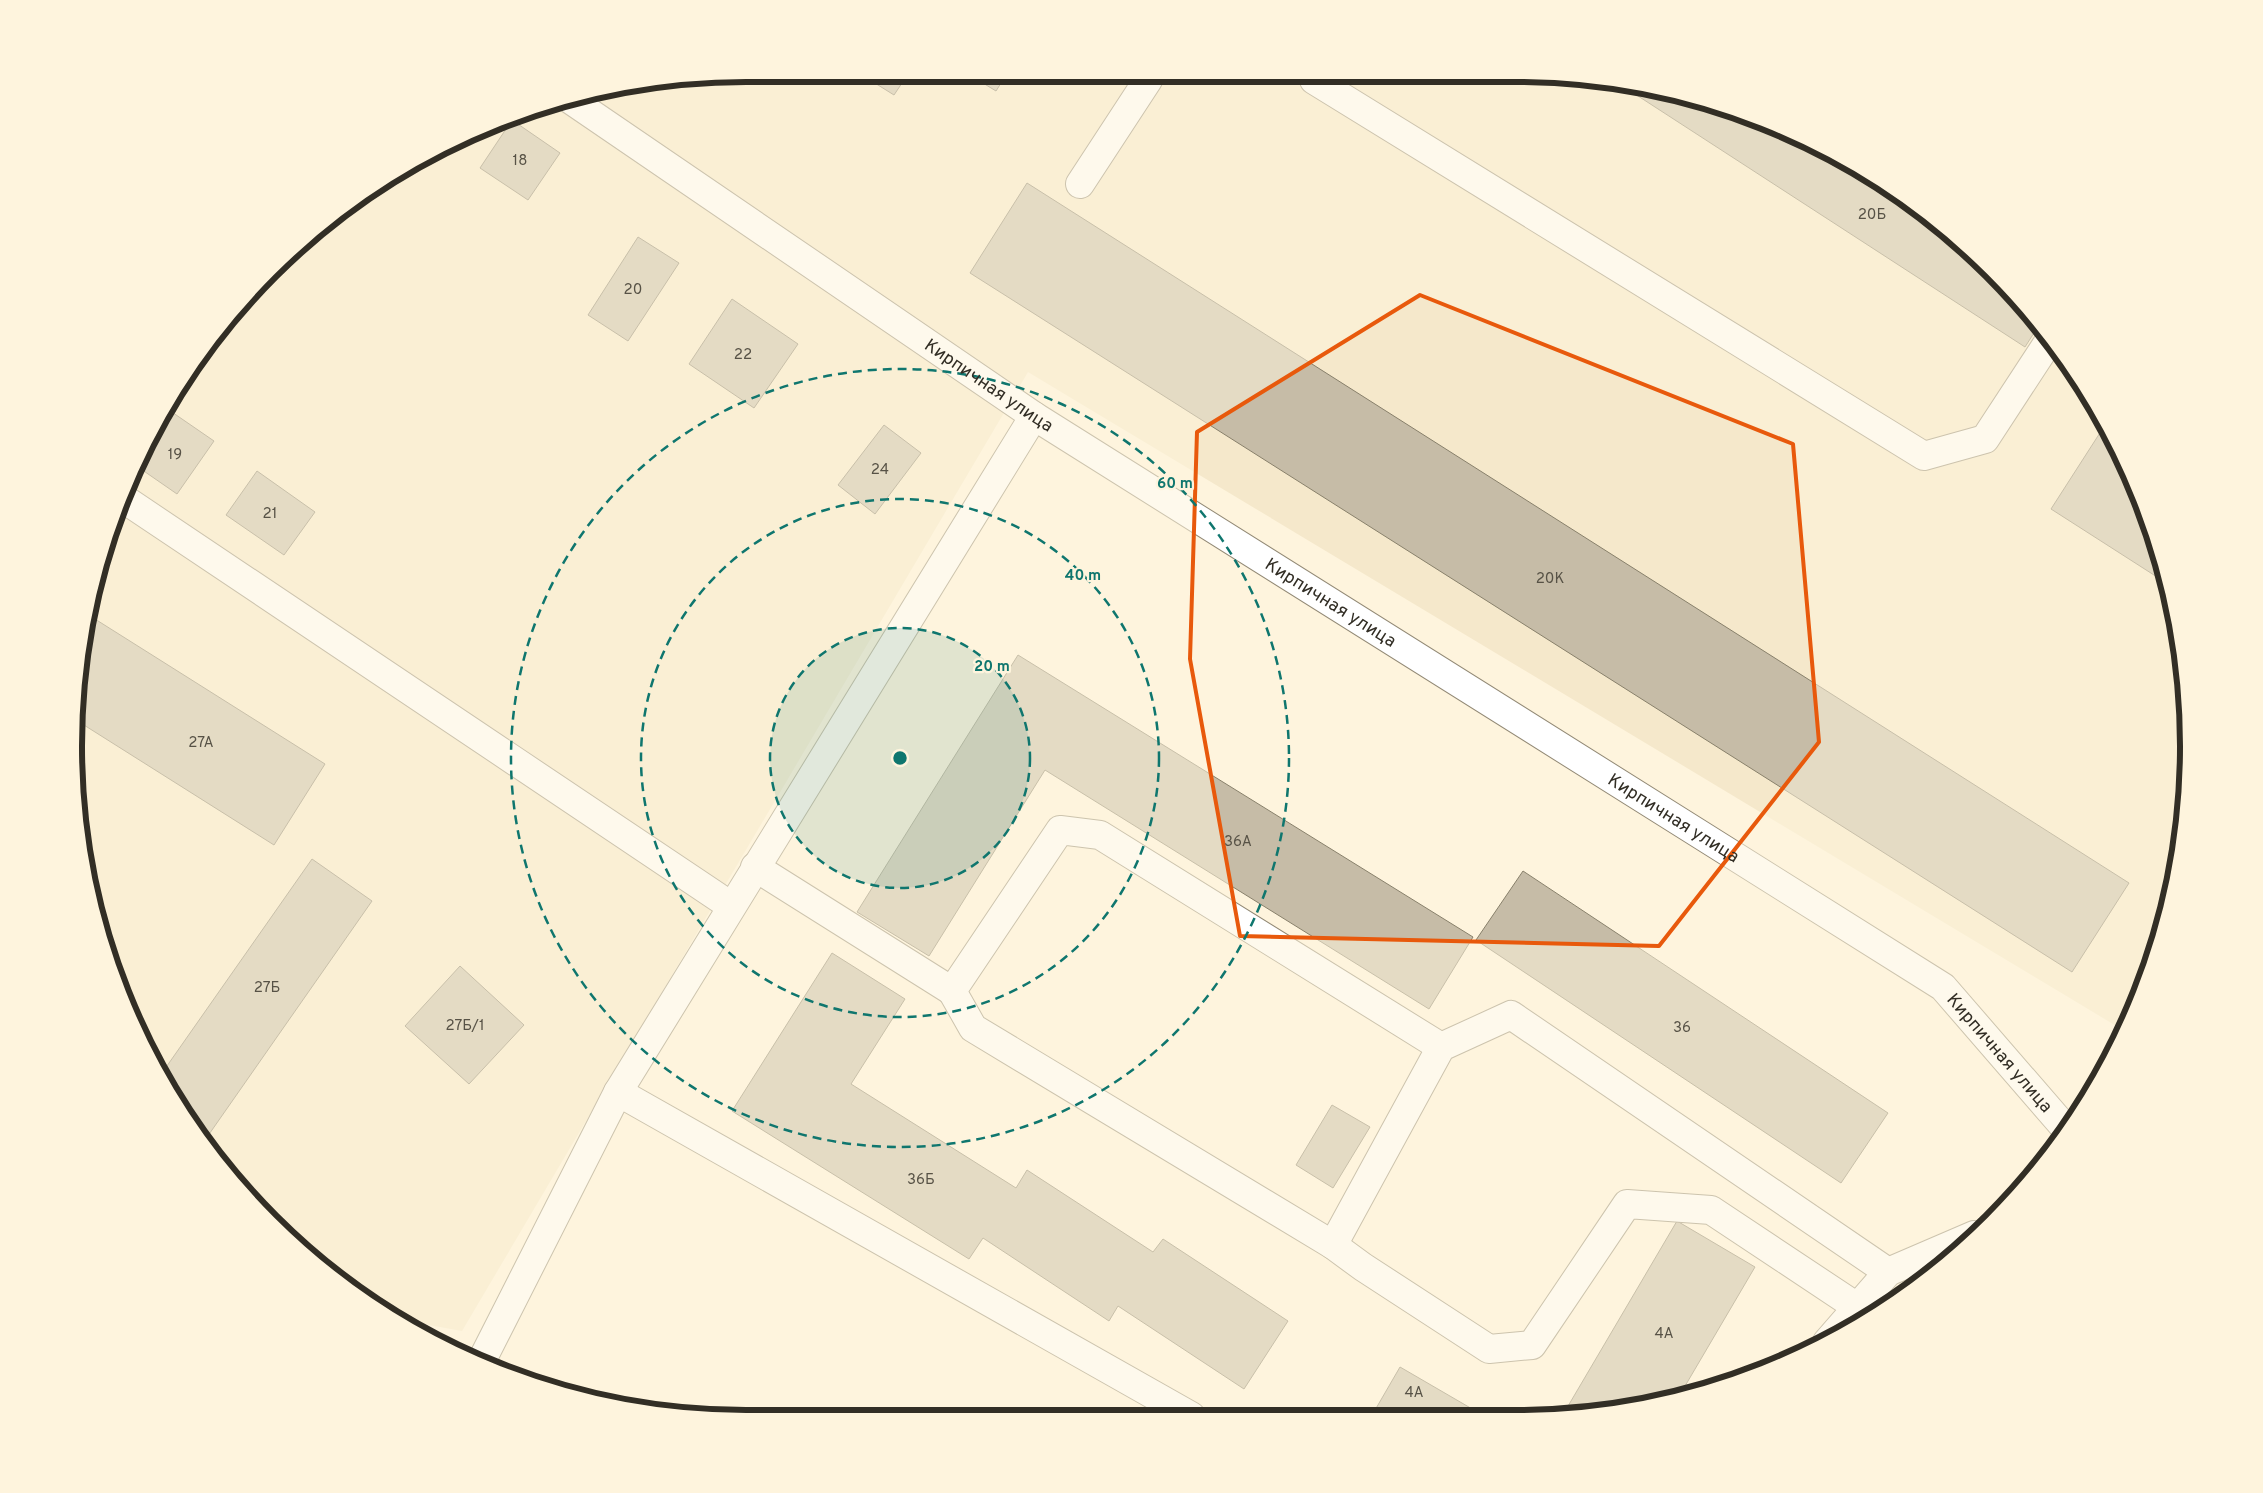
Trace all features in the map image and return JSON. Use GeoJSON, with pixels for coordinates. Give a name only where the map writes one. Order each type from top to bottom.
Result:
{"type":"FeatureCollection","features":[{"type":"Feature","properties":{"kind":"street"},"geometry":{"type":"LineString","coordinates":[[1080,184],[1147,82]]}},
{"type":"Feature","properties":{"kind":"street"},"geometry":{"type":"LineString","coordinates":[[1317,82],[1924,456],[1985,439],[2046,346]]}},
{"type":"Feature","properties":{"kind":"street","name":"Кирпичная улица"},"geometry":{"type":"LineString","coordinates":[[577,105],[1034,416],[1943,987],[2062,1125]]}},
{"type":"Feature","properties":{"kind":"street"},"geometry":{"type":"LineString","coordinates":[[484,1356],[618,1092],[1034,416]]}},
{"type":"Feature","properties":{"kind":"street"},"geometry":{"type":"LineString","coordinates":[[129,502],[731,906]]}},
{"type":"Feature","properties":{"kind":"street"},"geometry":{"type":"LineString","coordinates":[[952,991],[1060,830],[1100,836],[1440,1047]]}},
{"type":"Feature","properties":{"kind":"street"},"geometry":{"type":"LineString","coordinates":[[755,867],[952,991],[973,1028],[1333,1244],[1489,1349],[1532,1345],[1627,1204],[1711,1210],[1857,1307]]}},
{"type":"Feature","properties":{"kind":"street"},"geometry":{"type":"LineString","coordinates":[[1333,1244],[1440,1047],[1511,1015],[1888,1272]]}},
{"type":"Feature","properties":{"kind":"street"},"geometry":{"type":"LineString","coordinates":[[618,1092],[1180,1410]]}},
{"type":"Feature","properties":{"kind":"street"},"geometry":{"type":"LineString","coordinates":[[1841,1326],[1888,1272],[1959,1242]]}},
{"type":"Feature","properties":{"kind":"highlighted area"},"geometry":{"type":"Polygon","coordinates":[[[1420,295],[1793,444],[1819,742],[1659,946],[1240,936],[1190,659],[1197,432],[1420,295]]]}},
{"type":"Feature","properties":{"kind":"shaded area"},"geometry":{"type":"Polygon","coordinates":[[[746,82],[1516,82],[1603,88],[1646,95],[1688,105],[1771,133],[1849,171],[1885,194],[1954,247],[2016,309],[2069,378],[2092,415],[2130,492],[2158,575],[2168,617],[2179,703],[2179,790],[2168,876],[2145,960],[2118,1027],[1028,372],[462,1331],[415,1322],[342,1273],[309,1246],[247,1184],[194,1115],[171,1078],[133,1001],[105,918],[95,876],[88,833],[82,746],[88,660],[95,617],[105,575],[133,492],[171,414],[220,342],[277,277],[342,220],[414,171],[492,133],[575,105],[617,95],[703,84],[746,82]]]}},
{"type":"Feature","properties":{"kind":"building"},"geometry":{"type":"Polygon","coordinates":[[[873,82],[903,82],[894,95],[873,82]]]}},
{"type":"Feature","properties":{"kind":"building"},"geometry":{"type":"Polygon","coordinates":[[[981,82],[1002,82],[996,91],[981,82]]]}},
{"type":"Feature","properties":{"kind":"building"},"geometry":{"type":"Polygon","coordinates":[[[1633,93],[1688,105],[1771,133],[1849,171],[1885,194],[1954,247],[2016,309],[2035,332],[2025,347],[1633,93]]]}},
{"type":"Feature","properties":{"kind":"building"},"geometry":{"type":"Polygon","coordinates":[[[517,124],[560,153],[528,200],[480,168],[507,128],[517,124]]]}},
{"type":"Feature","properties":{"kind":"building"},"geometry":{"type":"Polygon","coordinates":[[[1027,183],[2129,883],[2072,972],[970,273],[1027,183]]]}},
{"type":"Feature","properties":{"kind":"building"},"geometry":{"type":"Polygon","coordinates":[[[638,237],[679,263],[628,341],[588,315],[638,237]]]}},
{"type":"Feature","properties":{"kind":"building"},"geometry":{"type":"Polygon","coordinates":[[[732,299],[798,344],[754,408],[689,364],[732,299]]]}},
{"type":"Feature","properties":{"kind":"building"},"geometry":{"type":"Polygon","coordinates":[[[172,412],[214,441],[177,494],[143,470],[172,412]]]}},
{"type":"Feature","properties":{"kind":"building"},"geometry":{"type":"Polygon","coordinates":[[[884,425],[921,453],[875,514],[838,485],[884,425]]]}},
{"type":"Feature","properties":{"kind":"building"},"geometry":{"type":"Polygon","coordinates":[[[2101,432],[2130,492],[2159,578],[2051,509],[2101,432]]]}},
{"type":"Feature","properties":{"kind":"building"},"geometry":{"type":"Polygon","coordinates":[[[257,471],[315,512],[284,555],[226,515],[257,471]]]}},
{"type":"Feature","properties":{"kind":"building"},"geometry":{"type":"Polygon","coordinates":[[[95,619],[325,764],[274,845],[83,724],[88,660],[95,619]]]}},
{"type":"Feature","properties":{"kind":"building"},"geometry":{"type":"Polygon","coordinates":[[[1018,655],[1473,937],[1429,1009],[1045,770],[929,956],[857,912],[1018,655]]]}},
{"type":"Feature","properties":{"kind":"building"},"geometry":{"type":"Polygon","coordinates":[[[312,859],[372,901],[208,1135],[166,1068],[312,859]]]}},
{"type":"Feature","properties":{"kind":"building"},"geometry":{"type":"Polygon","coordinates":[[[1523,871],[1888,1113],[1841,1183],[1476,940],[1523,871]]]}},
{"type":"Feature","properties":{"kind":"building"},"geometry":{"type":"Polygon","coordinates":[[[832,953],[905,999],[851,1084],[1016,1188],[1027,1170],[1153,1252],[1163,1239],[1288,1321],[1244,1389],[1118,1306],[1109,1321],[983,1238],[969,1259],[732,1111],[832,953]]]}},
{"type":"Feature","properties":{"kind":"building"},"geometry":{"type":"Polygon","coordinates":[[[460,966],[524,1025],[469,1084],[405,1026],[460,966]]]}},
{"type":"Feature","properties":{"kind":"building"},"geometry":{"type":"Polygon","coordinates":[[[1332,1105],[1370,1127],[1333,1188],[1296,1165],[1332,1105]]]}},
{"type":"Feature","properties":{"kind":"building"},"geometry":{"type":"Polygon","coordinates":[[[1677,1221],[1755,1267],[1683,1389],[1646,1398],[1567,1408],[1677,1221]]]}},
{"type":"Feature","properties":{"kind":"building"},"geometry":{"type":"Polygon","coordinates":[[[1400,1367],[1474,1410],[1375,1410],[1400,1367]]]}}]}
